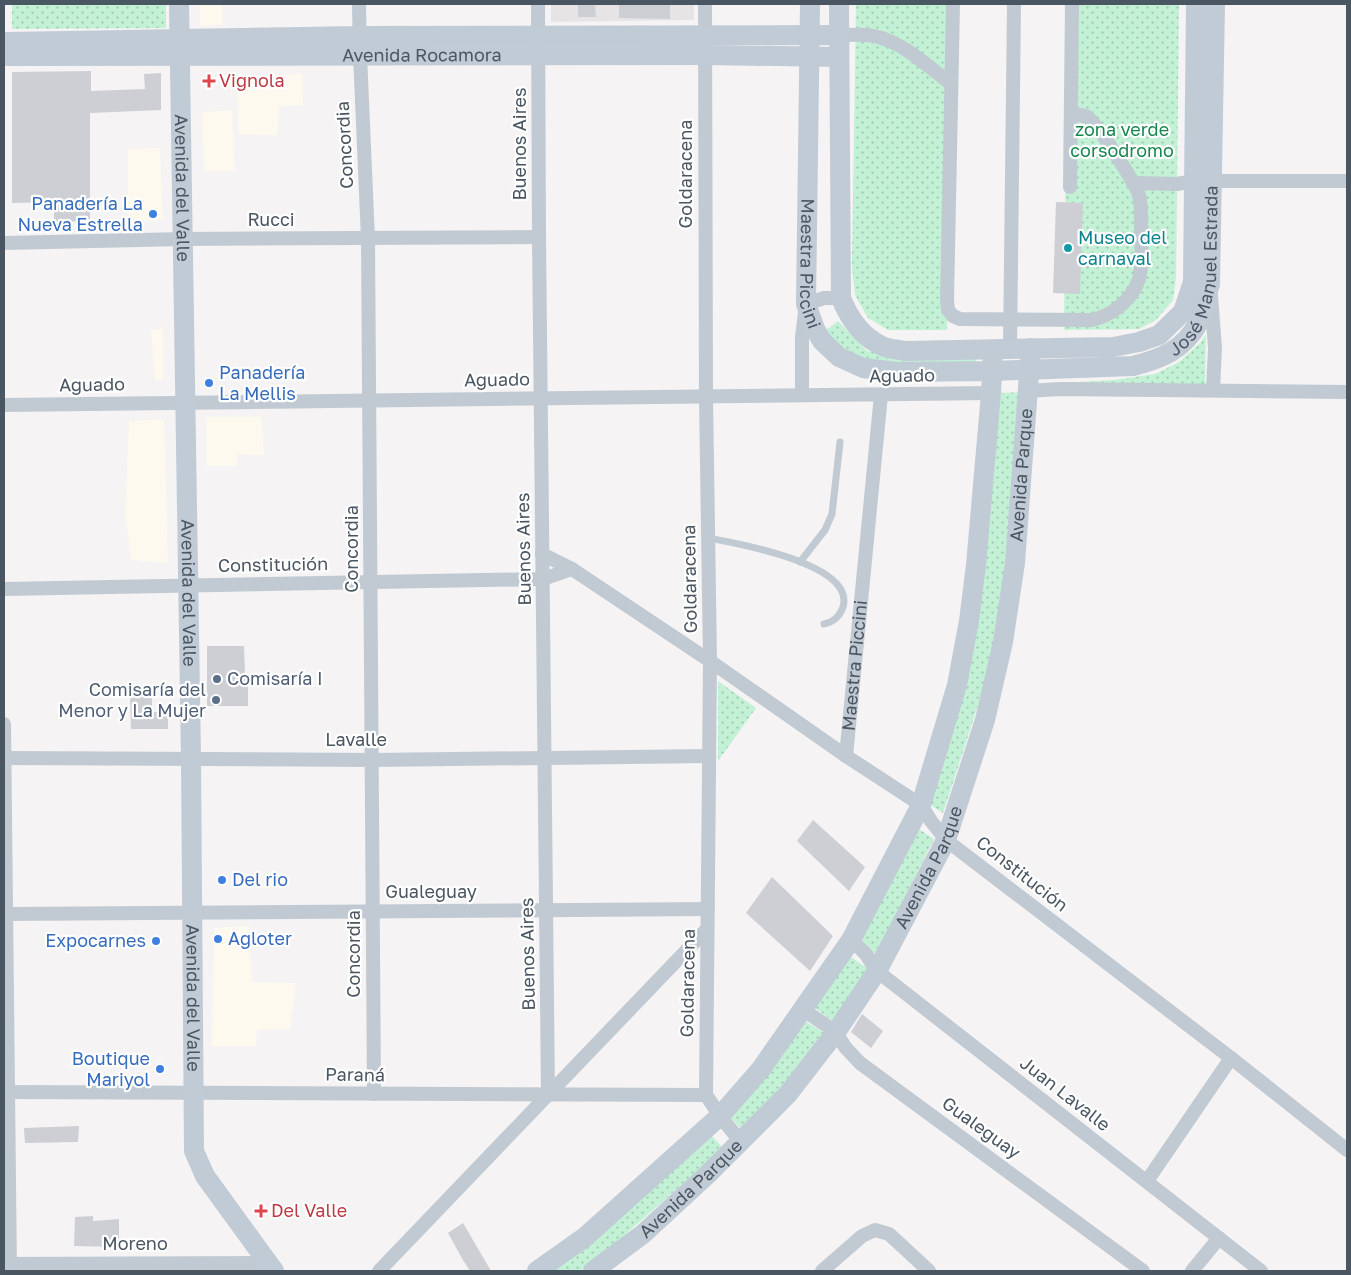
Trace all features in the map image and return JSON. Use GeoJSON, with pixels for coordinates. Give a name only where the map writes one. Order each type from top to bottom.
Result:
{"type":"FeatureCollection","features":[{"type":"Feature","properties":{"kind":"main road","name":"Avenida del Valle"},"geometry":{"type":"LineString","coordinates":[[180,4],[191,759],[194,1151],[205,1176],[271,1267]]}},
{"type":"Feature","properties":{"kind":"main road","name":"Maestra Piccini"},"geometry":{"type":"LineString","coordinates":[[810,4],[806,304],[815,329],[822,341],[839,357],[863,368],[898,372],[992,371]]}},
{"type":"Feature","properties":{"kind":"main road","name":"Maestra Piccini"},"geometry":{"type":"LineString","coordinates":[[839,4],[841,298],[848,316],[859,329],[883,346],[906,351],[1113,347],[1159,335],[1183,312],[1193,282],[1203,181]]}},
{"type":"Feature","properties":{"kind":"main road","name":"José Manuel Estrada"},"geometry":{"type":"LineString","coordinates":[[992,371],[1133,366],[1154,361],[1172,352],[1183,344],[1199,322],[1210,284],[1203,181],[1196,4]]}},
{"type":"Feature","properties":{"kind":"main road","name":"José Manuel Estrada"},"geometry":{"type":"LineString","coordinates":[[1203,181],[1215,4]]}},
{"type":"Feature","properties":{"kind":"main road","name":"Avenida Rocamora"},"geometry":{"type":"LineString","coordinates":[[4,56],[180,48],[360,46],[539,35],[839,35]]}},
{"type":"Feature","properties":{"kind":"main road","name":"Avenida Rocamora"},"geometry":{"type":"LineString","coordinates":[[4,42],[180,48]]}},
{"type":"Feature","properties":{"kind":"main road","name":"Avenida Rocamora"},"geometry":{"type":"LineString","coordinates":[[360,46],[539,55],[839,57]]}},
{"type":"Feature","properties":{"kind":"main road","name":"Avenida Parque"},"geometry":{"type":"LineString","coordinates":[[593,1271],[643,1234],[707,1175],[788,1094],[836,1032],[877,971],[946,840],[985,720],[1003,642],[1015,564],[1031,348]]}},
{"type":"Feature","properties":{"kind":"main road","name":"Avenida Parque"},"geometry":{"type":"LineString","coordinates":[[537,1271],[585,1237],[720,1116],[761,1069],[851,940],[921,805],[957,685],[969,621],[976,565],[992,371],[1001,349]]}},
{"type":"Feature","properties":{"kind":"street","name":"Concordia"},"geometry":{"type":"LineString","coordinates":[[359,4],[368,239],[374,1094]]}},
{"type":"Feature","properties":{"kind":"street","name":"Buenos Aires"},"geometry":{"type":"LineString","coordinates":[[538,4],[540,399],[548,1095]]}},
{"type":"Feature","properties":{"kind":"street","name":"Goldaracena"},"geometry":{"type":"LineString","coordinates":[[705,4],[706,397],[710,661],[706,1095]]}},
{"type":"Feature","properties":{"kind":"street"},"geometry":{"type":"LineString","coordinates":[[953,4],[948,310],[953,316],[960,319],[1092,320],[1105,316],[1116,309],[1125,301],[1139,279],[1141,264],[1141,208],[1133,183],[1099,130],[1087,117],[1070,114]]}},
{"type":"Feature","properties":{"kind":"street"},"geometry":{"type":"LineString","coordinates":[[1001,349],[1010,319],[1014,4]]}},
{"type":"Feature","properties":{"kind":"street"},"geometry":{"type":"LineString","coordinates":[[1070,186],[1072,4]]}},
{"type":"Feature","properties":{"kind":"street"},"geometry":{"type":"LineString","coordinates":[[839,35],[873,36],[886,40],[919,59],[951,84]]}},
{"type":"Feature","properties":{"kind":"street"},"geometry":{"type":"LineString","coordinates":[[1133,183],[1347,181]]}},
{"type":"Feature","properties":{"kind":"street","name":"Rucci"},"geometry":{"type":"LineString","coordinates":[[4,243],[184,239],[539,237]]}},
{"type":"Feature","properties":{"kind":"street"},"geometry":{"type":"LineString","coordinates":[[1210,284],[1216,348],[1213,390]]}},
{"type":"Feature","properties":{"kind":"street"},"geometry":{"type":"LineString","coordinates":[[802,396],[802,337],[806,304],[824,298],[841,298]]}},
{"type":"Feature","properties":{"kind":"street"},"geometry":{"type":"LineString","coordinates":[[1028,391],[1060,389],[1347,392]]}},
{"type":"Feature","properties":{"kind":"street","name":"Aguado"},"geometry":{"type":"LineString","coordinates":[[4,405],[991,393]]}},
{"type":"Feature","properties":{"kind":"street","name":"Maestra Piccini"},"geometry":{"type":"LineString","coordinates":[[846,756],[881,395]]}},
{"type":"Feature","properties":{"kind":"street","name":"Constitución"},"geometry":{"type":"LineString","coordinates":[[542,554],[572,569],[921,805],[946,840],[1231,1058],[1347,1150]]}},
{"type":"Feature","properties":{"kind":"street","name":"Constitución"},"geometry":{"type":"LineString","coordinates":[[4,589],[543,579],[572,569]]}},
{"type":"Feature","properties":{"kind":"street"},"geometry":{"type":"LineString","coordinates":[[4,724],[8,1266]]}},
{"type":"Feature","properties":{"kind":"street","name":"Lavalle"},"geometry":{"type":"LineString","coordinates":[[4,758],[372,760],[709,756]]}},
{"type":"Feature","properties":{"kind":"street","name":"Gualeguay"},"geometry":{"type":"LineString","coordinates":[[5,914],[708,909]]}},
{"type":"Feature","properties":{"kind":"street"},"geometry":{"type":"LineString","coordinates":[[379,1271],[708,929]]}},
{"type":"Feature","properties":{"kind":"street","name":"Juan Lavalle"},"geometry":{"type":"LineString","coordinates":[[851,940],[865,953],[877,971],[1261,1271]]}},
{"type":"Feature","properties":{"kind":"street","name":"Gualeguay"},"geometry":{"type":"LineString","coordinates":[[802,1009],[836,1032],[844,1047],[860,1063],[1143,1271]]}},
{"type":"Feature","properties":{"kind":"street"},"geometry":{"type":"LineString","coordinates":[[1147,1181],[1231,1058]]}},
{"type":"Feature","properties":{"kind":"street","name":"Paraná"},"geometry":{"type":"LineString","coordinates":[[6,1092],[706,1095]]}},
{"type":"Feature","properties":{"kind":"street"},"geometry":{"type":"LineString","coordinates":[[706,1095],[741,1142]]}},
{"type":"Feature","properties":{"kind":"street"},"geometry":{"type":"LineString","coordinates":[[822,1271],[862,1236],[875,1230],[889,1234],[929,1271]]}},
{"type":"Feature","properties":{"kind":"street"},"geometry":{"type":"LineString","coordinates":[[1192,1271],[1219,1238]]}},
{"type":"Feature","properties":{"kind":"street","name":"Moreno"},"geometry":{"type":"LineString","coordinates":[[8,1266],[271,1267]]}},
{"type":"Feature","properties":{"kind":"lane"},"geometry":{"type":"LineString","coordinates":[[800,562],[825,530],[832,514],[840,442]]}},
{"type":"Feature","properties":{"kind":"lane"},"geometry":{"type":"LineString","coordinates":[[708,538],[751,546],[800,562],[827,575],[841,589],[845,600],[841,613],[832,622],[824,624]]}},
{"type":"Feature","properties":{"kind":"shaded area"},"geometry":{"type":"Polygon","coordinates":[[[200,4],[222,4],[222,25],[200,26],[200,4]]]}},
{"type":"Feature","properties":{"kind":"shaded area"},"geometry":{"type":"Polygon","coordinates":[[[551,4],[694,4],[694,20],[551,22],[551,4]]]}},
{"type":"Feature","properties":{"kind":"shaded area"},"geometry":{"type":"Polygon","coordinates":[[[302,74],[303,105],[279,107],[277,135],[238,134],[237,76],[302,74]]]}},
{"type":"Feature","properties":{"kind":"shaded area"},"geometry":{"type":"Polygon","coordinates":[[[232,110],[235,171],[204,171],[202,112],[232,110]]]}},
{"type":"Feature","properties":{"kind":"shaded area"},"geometry":{"type":"Polygon","coordinates":[[[160,148],[163,218],[157,221],[128,220],[128,149],[160,148]]]}},
{"type":"Feature","properties":{"kind":"shaded area"},"geometry":{"type":"Polygon","coordinates":[[[163,329],[163,381],[155,380],[151,330],[163,329]]]}},
{"type":"Feature","properties":{"kind":"shaded area"},"geometry":{"type":"Polygon","coordinates":[[[206,417],[261,417],[264,455],[237,454],[236,466],[206,466],[206,417]]]}},
{"type":"Feature","properties":{"kind":"shaded area"},"geometry":{"type":"Polygon","coordinates":[[[164,419],[168,563],[131,560],[125,513],[129,421],[164,419]]]}},
{"type":"Feature","properties":{"kind":"shaded area"},"geometry":{"type":"Polygon","coordinates":[[[249,926],[252,982],[296,983],[290,1029],[257,1030],[256,1046],[212,1046],[214,928],[249,926]]]}},
{"type":"Feature","properties":{"kind":"green space"},"geometry":{"type":"Polygon","coordinates":[[[12,4],[166,4],[166,28],[12,29],[12,4]]]}},
{"type":"Feature","properties":{"kind":"green space"},"geometry":{"type":"Polygon","coordinates":[[[856,4],[954,4],[947,330],[888,330],[868,318],[855,295],[852,267],[856,4]]]}},
{"type":"Feature","properties":{"kind":"green space","name":"zona verde corsodromo"},"geometry":{"type":"Polygon","coordinates":[[[1067,4],[1179,4],[1176,278],[1173,300],[1156,320],[1139,329],[1064,330],[1067,4]]]}},
{"type":"Feature","properties":{"kind":"green space"},"geometry":{"type":"Polygon","coordinates":[[[838,321],[867,351],[895,356],[977,354],[975,366],[864,360],[843,350],[825,331],[838,321]]]}},
{"type":"Feature","properties":{"kind":"green space"},"geometry":{"type":"Polygon","coordinates":[[[1206,334],[1205,384],[1060,383],[1114,380],[1155,374],[1179,362],[1201,342],[1206,334]]]}},
{"type":"Feature","properties":{"kind":"green space"},"geometry":{"type":"Polygon","coordinates":[[[1021,392],[1010,563],[984,687],[943,813],[927,803],[950,726],[998,393],[1021,392]]]}},
{"type":"Feature","properties":{"kind":"green space"},"geometry":{"type":"Polygon","coordinates":[[[718,681],[756,708],[718,761],[718,681]]]}},
{"type":"Feature","properties":{"kind":"green space"},"geometry":{"type":"Polygon","coordinates":[[[919,829],[934,839],[876,955],[861,939],[919,829]]]}},
{"type":"Feature","properties":{"kind":"green space"},"geometry":{"type":"Polygon","coordinates":[[[848,955],[870,970],[834,1022],[815,1008],[848,955]]]}},
{"type":"Feature","properties":{"kind":"green space"},"geometry":{"type":"Polygon","coordinates":[[[805,1021],[826,1034],[787,1081],[741,1129],[729,1116],[805,1021]]]}},
{"type":"Feature","properties":{"kind":"green space"},"geometry":{"type":"Polygon","coordinates":[[[712,1136],[723,1148],[603,1254],[580,1271],[548,1271],[712,1136]]]}},
{"type":"Feature","properties":{"kind":"building"},"geometry":{"type":"Polygon","coordinates":[[[578,4],[595,4],[596,17],[578,17],[578,4]]]}},
{"type":"Feature","properties":{"kind":"building"},"geometry":{"type":"Polygon","coordinates":[[[619,4],[670,4],[670,19],[619,18],[619,4]]]}},
{"type":"Feature","properties":{"kind":"building"},"geometry":{"type":"Polygon","coordinates":[[[91,71],[91,91],[145,89],[144,74],[161,73],[161,110],[90,113],[90,221],[54,222],[54,202],[12,203],[12,72],[91,71]]]}},
{"type":"Feature","properties":{"kind":"building","name":"Museo del carnaval"},"geometry":{"type":"Polygon","coordinates":[[[1056,202],[1083,203],[1080,294],[1053,293],[1056,202]]]}},
{"type":"Feature","properties":{"kind":"building"},"geometry":{"type":"Polygon","coordinates":[[[207,646],[244,646],[245,673],[248,673],[248,706],[207,706],[207,646]]]}},
{"type":"Feature","properties":{"kind":"building"},"geometry":{"type":"Polygon","coordinates":[[[152,694],[152,712],[168,712],[168,729],[131,729],[130,695],[152,694]]]}},
{"type":"Feature","properties":{"kind":"building"},"geometry":{"type":"Polygon","coordinates":[[[813,820],[865,867],[849,891],[797,841],[813,820]]]}},
{"type":"Feature","properties":{"kind":"building"},"geometry":{"type":"Polygon","coordinates":[[[772,877],[833,936],[810,971],[746,913],[772,877]]]}},
{"type":"Feature","properties":{"kind":"building"},"geometry":{"type":"Polygon","coordinates":[[[862,1014],[883,1031],[871,1048],[851,1032],[862,1014]]]}},
{"type":"Feature","properties":{"kind":"building"},"geometry":{"type":"Polygon","coordinates":[[[79,1126],[78,1142],[25,1143],[24,1128],[79,1126]]]}},
{"type":"Feature","properties":{"kind":"building"},"geometry":{"type":"Polygon","coordinates":[[[93,1216],[93,1221],[119,1219],[119,1247],[74,1246],[75,1217],[93,1216]]]}},
{"type":"Feature","properties":{"kind":"building"},"geometry":{"type":"Polygon","coordinates":[[[463,1223],[491,1271],[470,1271],[463,1260],[448,1233],[463,1223]]]}},
{"type":"Feature","properties":{"kind":"place","name":"Vignola"},"geometry":{"type":"Point","coordinates":[209,81]}},
{"type":"Feature","properties":{"kind":"place","name":"Panadería La Nueva Estrella"},"geometry":{"type":"Point","coordinates":[153,214]}},
{"type":"Feature","properties":{"kind":"place","name":"Museo del carnaval"},"geometry":{"type":"Point","coordinates":[1068,248]}},
{"type":"Feature","properties":{"kind":"place","name":"Panadería La Mellis"},"geometry":{"type":"Point","coordinates":[209,383]}},
{"type":"Feature","properties":{"kind":"place","name":"Comisaría I"},"geometry":{"type":"Point","coordinates":[217,679]}},
{"type":"Feature","properties":{"kind":"place","name":"Comisaría del Menor y La Mujer"},"geometry":{"type":"Point","coordinates":[216,700]}},
{"type":"Feature","properties":{"kind":"place","name":"Del rio"},"geometry":{"type":"Point","coordinates":[222,880]}},
{"type":"Feature","properties":{"kind":"place","name":"Agloter"},"geometry":{"type":"Point","coordinates":[218,939]}},
{"type":"Feature","properties":{"kind":"place","name":"Expocarnes"},"geometry":{"type":"Point","coordinates":[156,941]}},
{"type":"Feature","properties":{"kind":"place","name":"Boutique Mariyol"},"geometry":{"type":"Point","coordinates":[160,1069]}},
{"type":"Feature","properties":{"kind":"place","name":"Del Valle"},"geometry":{"type":"Point","coordinates":[261,1211]}}]}
